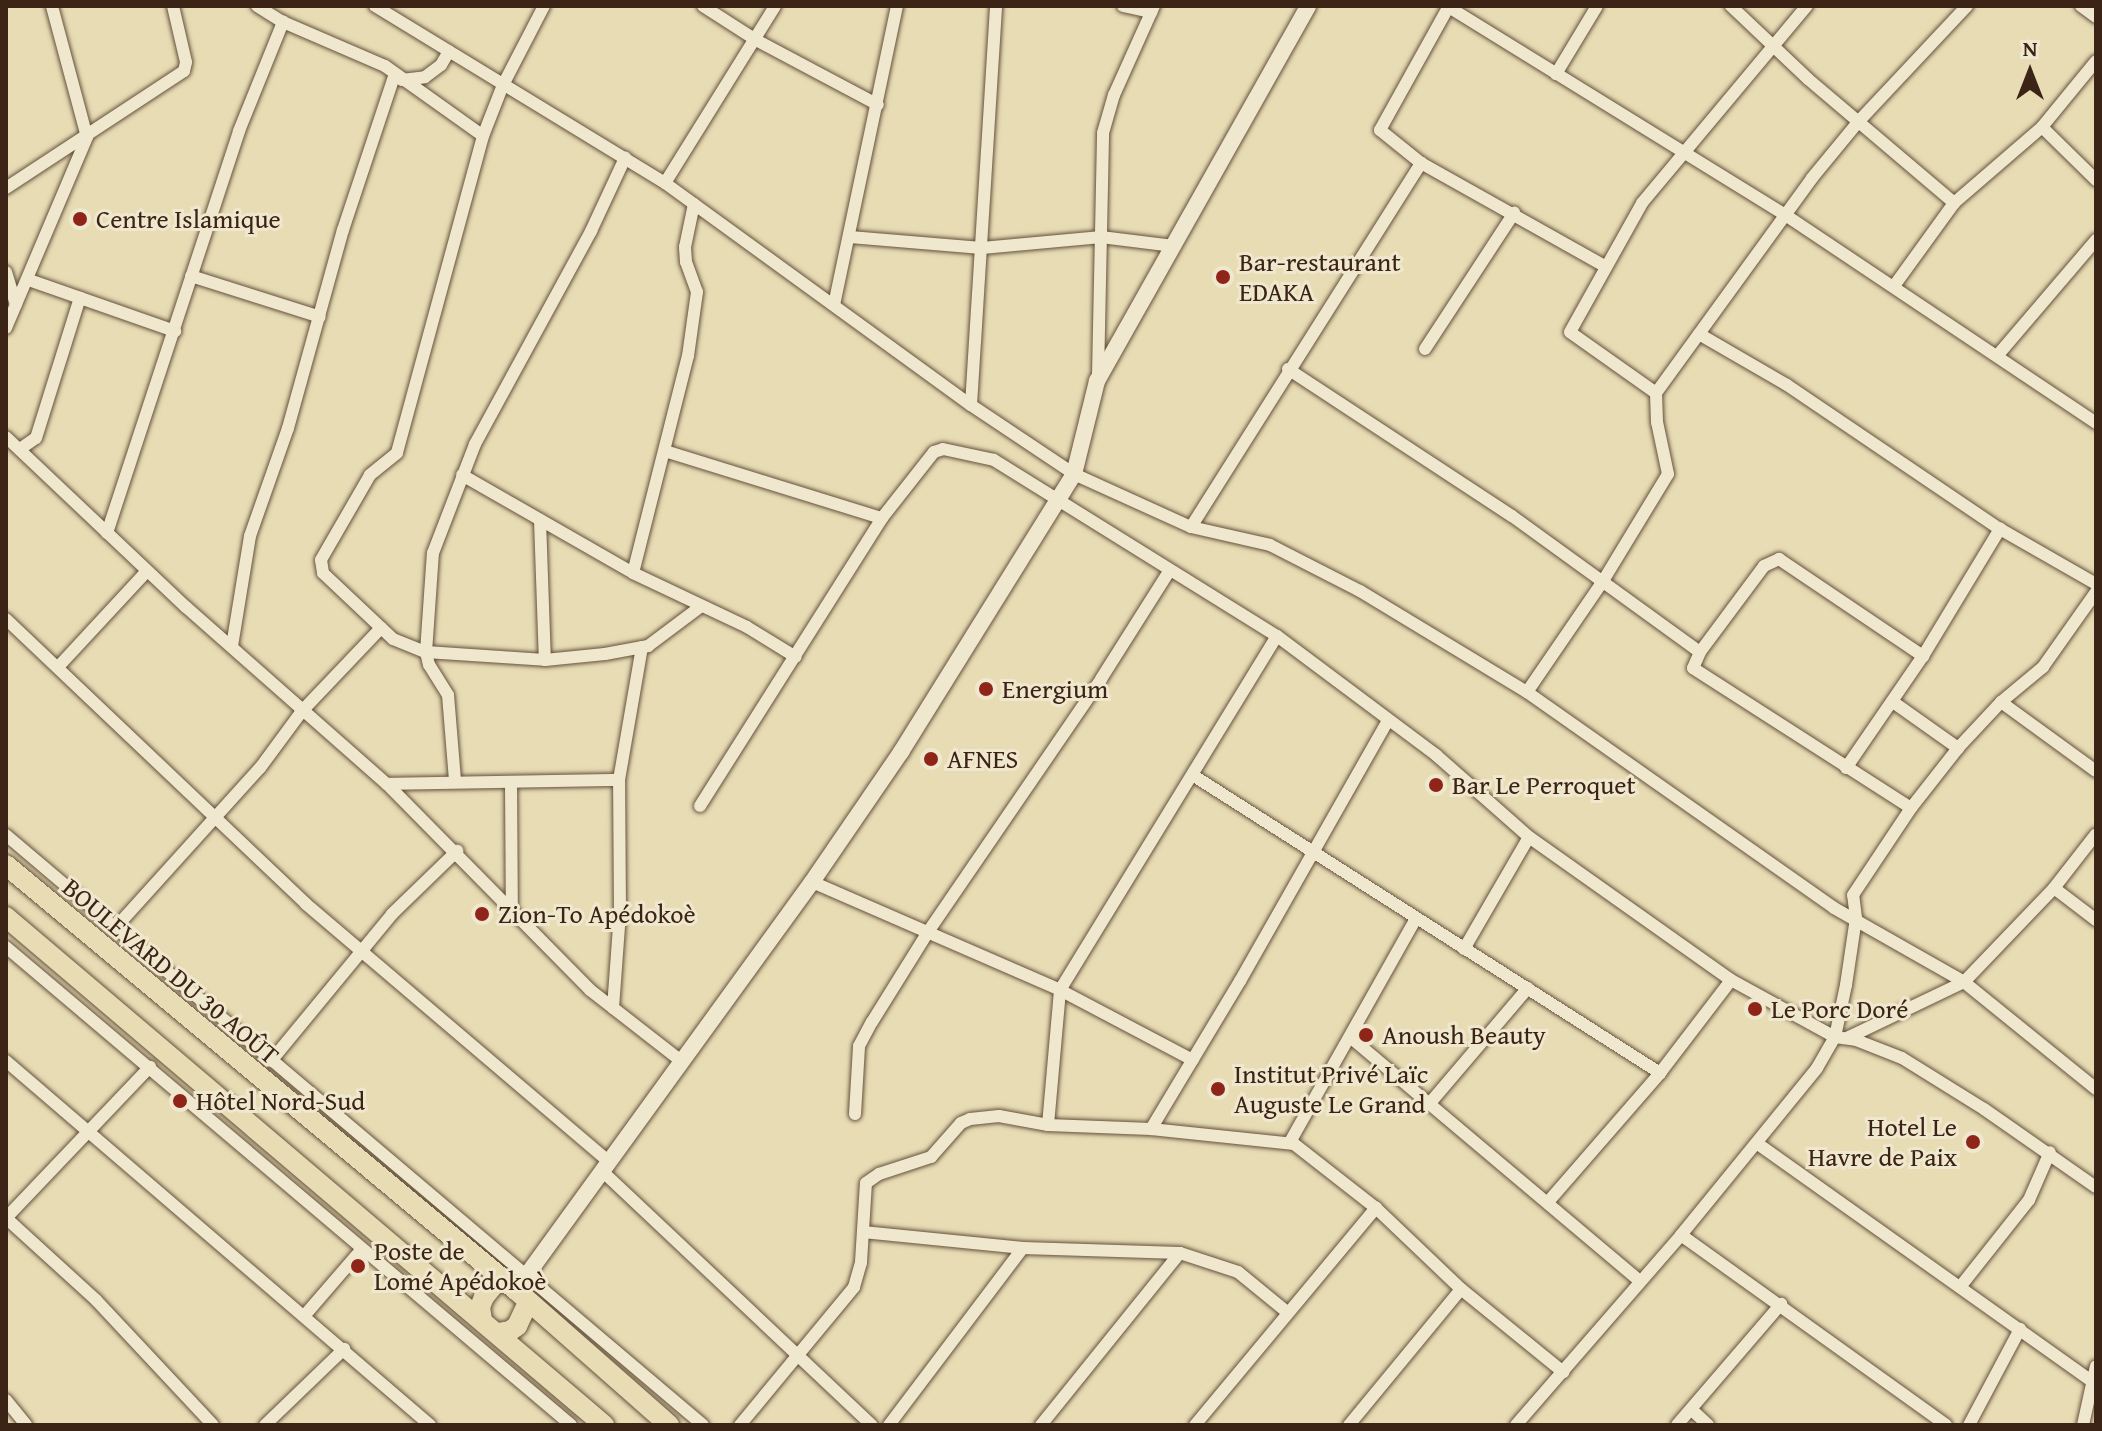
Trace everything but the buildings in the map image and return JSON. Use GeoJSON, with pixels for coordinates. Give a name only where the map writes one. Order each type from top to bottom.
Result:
{"type":"FeatureCollection","features":[{"type":"Feature","properties":{"kind":"highway","name":"BOULEVARD DU 30 AOÛT"},"geometry":{"type":"LineString","coordinates":[[6,865],[518,1288],[669,1425]]}},
{"type":"Feature","properties":{"kind":"highway"},"geometry":{"type":"LineString","coordinates":[[6,917],[604,1425]]}},
{"type":"Feature","properties":{"kind":"highway"},"geometry":{"type":"LineString","coordinates":[[496,1282],[518,1288],[517,1326],[510,1331],[490,1326],[484,1297],[496,1282]]}},
{"type":"Feature","properties":{"kind":"street"},"geometry":{"type":"LineString","coordinates":[[6,328],[29,280],[87,137],[52,6]]}},
{"type":"Feature","properties":{"kind":"street"},"geometry":{"type":"LineString","coordinates":[[6,188],[184,71],[186,62],[173,6]]}},
{"type":"Feature","properties":{"kind":"street"},"geometry":{"type":"LineString","coordinates":[[257,6],[283,22],[361,53],[483,136]]}},
{"type":"Feature","properties":{"kind":"street"},"geometry":{"type":"LineString","coordinates":[[375,6],[398,12],[449,51],[665,183],[971,405],[1074,474],[1191,527],[1270,545],[1317,567],[1527,692],[1834,908],[1964,982],[2096,1089]]}},
{"type":"Feature","properties":{"kind":"street"},"geometry":{"type":"LineString","coordinates":[[544,6],[503,85],[483,136],[397,453],[370,475],[321,560],[323,573],[381,628],[401,643],[426,652],[545,660],[642,647],[652,644],[700,607]]}},
{"type":"Feature","properties":{"kind":"street"},"geometry":{"type":"LineString","coordinates":[[703,6],[756,40],[878,105]]}},
{"type":"Feature","properties":{"kind":"street"},"geometry":{"type":"LineString","coordinates":[[665,183],[775,6]]}},
{"type":"Feature","properties":{"kind":"street"},"geometry":{"type":"LineString","coordinates":[[834,305],[897,6]]}},
{"type":"Feature","properties":{"kind":"street"},"geometry":{"type":"LineString","coordinates":[[971,405],[996,6]]}},
{"type":"Feature","properties":{"kind":"street"},"geometry":{"type":"LineString","coordinates":[[518,1288],[680,1060],[812,882],[901,752],[1074,474],[1097,381],[1103,133],[1114,95],[1153,9],[1123,6]]}},
{"type":"Feature","properties":{"kind":"street"},"geometry":{"type":"LineString","coordinates":[[1097,381],[1308,6]]}},
{"type":"Feature","properties":{"kind":"street"},"geometry":{"type":"LineString","coordinates":[[1606,267],[1421,163],[1380,130],[1448,6],[1784,214],[2096,423]]}},
{"type":"Feature","properties":{"kind":"street"},"geometry":{"type":"LineString","coordinates":[[1556,74],[1597,6]]}},
{"type":"Feature","properties":{"kind":"street"},"geometry":{"type":"LineString","coordinates":[[1731,6],[1808,79],[1954,203]]}},
{"type":"Feature","properties":{"kind":"street"},"geometry":{"type":"LineString","coordinates":[[1656,393],[1570,332],[1642,203],[1807,6]]}},
{"type":"Feature","properties":{"kind":"street"},"geometry":{"type":"LineString","coordinates":[[1527,692],[1603,581],[1668,474],[1657,422],[1656,393],[1784,214],[1859,121],[1967,6]]}},
{"type":"Feature","properties":{"kind":"street"},"geometry":{"type":"LineString","coordinates":[[2081,6],[2096,17]]}},
{"type":"Feature","properties":{"kind":"street"},"geometry":{"type":"LineString","coordinates":[[107,533],[239,131],[283,22]]}},
{"type":"Feature","properties":{"kind":"street"},"geometry":{"type":"LineString","coordinates":[[398,77],[425,77],[441,65],[449,51]]}},
{"type":"Feature","properties":{"kind":"street"},"geometry":{"type":"LineString","coordinates":[[1894,286],[1954,203],[2042,127],[2096,61]]}},
{"type":"Feature","properties":{"kind":"street"},"geometry":{"type":"LineString","coordinates":[[232,646],[250,536],[283,447],[343,230],[398,77]]}},
{"type":"Feature","properties":{"kind":"street"},"geometry":{"type":"LineString","coordinates":[[2042,127],[2096,180]]}},
{"type":"Feature","properties":{"kind":"street"},"geometry":{"type":"LineString","coordinates":[[455,780],[448,695],[429,665],[426,652],[433,553],[462,475],[591,231],[625,158]]}},
{"type":"Feature","properties":{"kind":"street"},"geometry":{"type":"LineString","coordinates":[[1191,527],[1421,163]]}},
{"type":"Feature","properties":{"kind":"street"},"geometry":{"type":"LineString","coordinates":[[633,573],[688,356],[697,299],[685,257],[694,204]]}},
{"type":"Feature","properties":{"kind":"street"},"geometry":{"type":"LineString","coordinates":[[1425,349],[1514,213]]}},
{"type":"Feature","properties":{"kind":"street"},"geometry":{"type":"LineString","coordinates":[[850,237],[982,248],[1101,237],[1173,246]]}},
{"type":"Feature","properties":{"kind":"street"},"geometry":{"type":"LineString","coordinates":[[1997,356],[2096,240]]}},
{"type":"Feature","properties":{"kind":"street"},"geometry":{"type":"LineString","coordinates":[[6,272],[16,305]]}},
{"type":"Feature","properties":{"kind":"street"},"geometry":{"type":"LineString","coordinates":[[191,276],[320,317]]}},
{"type":"Feature","properties":{"kind":"street"},"geometry":{"type":"LineString","coordinates":[[29,280],[175,331]]}},
{"type":"Feature","properties":{"kind":"street"},"geometry":{"type":"LineString","coordinates":[[20,449],[36,438],[80,298]]}},
{"type":"Feature","properties":{"kind":"street"},"geometry":{"type":"LineString","coordinates":[[1699,334],[1787,385],[2000,529],[2096,584]]}},
{"type":"Feature","properties":{"kind":"street"},"geometry":{"type":"LineString","coordinates":[[1288,369],[1512,516],[1700,652]]}},
{"type":"Feature","properties":{"kind":"street"},"geometry":{"type":"LineString","coordinates":[[6,437],[147,571],[387,784],[457,851],[466,867],[512,910],[552,954],[613,1008],[680,1060]]}},
{"type":"Feature","properties":{"kind":"street"},"geometry":{"type":"LineString","coordinates":[[700,806],[882,518],[939,449],[1003,464],[1055,500],[1277,636],[1436,755],[1529,837],[1731,980],[1840,1038],[1902,1058],[2050,1152],[2096,1187]]}},
{"type":"Feature","properties":{"kind":"street"},"geometry":{"type":"LineString","coordinates":[[665,451],[882,518]]}},
{"type":"Feature","properties":{"kind":"street"},"geometry":{"type":"LineString","coordinates":[[462,475],[633,573],[747,627],[796,657]]}},
{"type":"Feature","properties":{"kind":"street"},"geometry":{"type":"LineString","coordinates":[[540,520],[545,660]]}},
{"type":"Feature","properties":{"kind":"street"},"geometry":{"type":"LineString","coordinates":[[1846,768],[1923,656],[2000,529]]}},
{"type":"Feature","properties":{"kind":"street"},"geometry":{"type":"LineString","coordinates":[[1911,808],[1693,668],[1700,652],[1764,566],[1779,559],[1923,656]]}},
{"type":"Feature","properties":{"kind":"street"},"geometry":{"type":"LineString","coordinates":[[855,1114],[859,1046],[928,932],[1101,679],[1170,570]]}},
{"type":"Feature","properties":{"kind":"street"},"geometry":{"type":"LineString","coordinates":[[59,666],[147,571]]}},
{"type":"Feature","properties":{"kind":"street"},"geometry":{"type":"LineString","coordinates":[[1840,1038],[1856,918],[1853,895],[1911,808],[1958,748],[2001,702],[2043,667],[2096,592]]}},
{"type":"Feature","properties":{"kind":"street"},"geometry":{"type":"LineString","coordinates":[[6,619],[59,666],[306,904],[605,1165],[872,1425]]}},
{"type":"Feature","properties":{"kind":"street"},"geometry":{"type":"LineString","coordinates":[[117,926],[260,768],[302,711],[381,628]]}},
{"type":"Feature","properties":{"kind":"street"},"geometry":{"type":"LineString","coordinates":[[1048,1125],[1060,990],[1194,776],[1277,636]]}},
{"type":"Feature","properties":{"kind":"street"},"geometry":{"type":"LineString","coordinates":[[613,1008],[620,913],[619,780],[642,647]]}},
{"type":"Feature","properties":{"kind":"street"},"geometry":{"type":"LineString","coordinates":[[1893,702],[1958,748]]}},
{"type":"Feature","properties":{"kind":"street"},"geometry":{"type":"LineString","coordinates":[[2001,702],[2096,771]]}},
{"type":"Feature","properties":{"kind":"street"},"geometry":{"type":"LineString","coordinates":[[1151,1129],[1388,720]]}},
{"type":"Feature","properties":{"kind":"street"},"geometry":{"type":"LineString","coordinates":[[1194,776],[1660,1073]]}},
{"type":"Feature","properties":{"kind":"street"},"geometry":{"type":"LineString","coordinates":[[387,784],[455,780],[619,780]]}},
{"type":"Feature","properties":{"kind":"street"},"geometry":{"type":"LineString","coordinates":[[511,782],[512,910]]}},
{"type":"Feature","properties":{"kind":"street"},"geometry":{"type":"LineString","coordinates":[[1516,1425],[1758,1144],[1840,1038],[1964,982],[2054,888],[2096,834]]}},
{"type":"Feature","properties":{"kind":"street"},"geometry":{"type":"LineString","coordinates":[[6,835],[117,926],[271,1061],[518,1288],[703,1425]]}},
{"type":"Feature","properties":{"kind":"street"},"geometry":{"type":"LineString","coordinates":[[1464,949],[1529,837]]}},
{"type":"Feature","properties":{"kind":"street"},"geometry":{"type":"LineString","coordinates":[[271,1061],[392,914],[457,851]]}},
{"type":"Feature","properties":{"kind":"street"},"geometry":{"type":"LineString","coordinates":[[812,882],[1060,990],[1193,1060]]}},
{"type":"Feature","properties":{"kind":"street"},"geometry":{"type":"LineString","coordinates":[[2054,888],[2096,920]]}},
{"type":"Feature","properties":{"kind":"street"},"geometry":{"type":"LineString","coordinates":[[1290,1142],[1416,918]]}},
{"type":"Feature","properties":{"kind":"street"},"geometry":{"type":"LineString","coordinates":[[6,947],[571,1425]]}},
{"type":"Feature","properties":{"kind":"street"},"geometry":{"type":"LineString","coordinates":[[1548,1202],[1660,1073],[1731,980]]}},
{"type":"Feature","properties":{"kind":"street"},"geometry":{"type":"LineString","coordinates":[[1430,1103],[1528,988]]}},
{"type":"Feature","properties":{"kind":"street"},"geometry":{"type":"LineString","coordinates":[[1350,1037],[1640,1281]]}},
{"type":"Feature","properties":{"kind":"street"},"geometry":{"type":"LineString","coordinates":[[6,1061],[344,1349],[415,1420],[430,1425]]}},
{"type":"Feature","properties":{"kind":"street"},"geometry":{"type":"LineString","coordinates":[[150,1067],[6,1218],[96,1300],[213,1425]]}},
{"type":"Feature","properties":{"kind":"street"},"geometry":{"type":"LineString","coordinates":[[740,1425],[854,1287],[863,1232],[866,1183],[879,1174],[931,1157],[961,1123],[999,1116],[1048,1125],[1151,1129],[1290,1142],[1376,1208],[1461,1289],[1563,1372]]}},
{"type":"Feature","properties":{"kind":"street"},"geometry":{"type":"LineString","coordinates":[[1758,1144],[2091,1381]]}},
{"type":"Feature","properties":{"kind":"street"},"geometry":{"type":"LineString","coordinates":[[1960,1287],[2029,1200],[2050,1152]]}},
{"type":"Feature","properties":{"kind":"street"},"geometry":{"type":"LineString","coordinates":[[1195,1425],[1376,1208]]}},
{"type":"Feature","properties":{"kind":"street"},"geometry":{"type":"LineString","coordinates":[[863,1232],[1023,1248],[1180,1253],[1238,1272],[1287,1312]]}},
{"type":"Feature","properties":{"kind":"street"},"geometry":{"type":"LineString","coordinates":[[1681,1235],[1946,1425]]}},
{"type":"Feature","properties":{"kind":"street"},"geometry":{"type":"LineString","coordinates":[[889,1425],[1023,1248]]}},
{"type":"Feature","properties":{"kind":"street"},"geometry":{"type":"LineString","coordinates":[[305,1315],[362,1249]]}},
{"type":"Feature","properties":{"kind":"street"},"geometry":{"type":"LineString","coordinates":[[1041,1425],[1180,1253]]}},
{"type":"Feature","properties":{"kind":"street"},"geometry":{"type":"LineString","coordinates":[[1349,1425],[1461,1289]]}},
{"type":"Feature","properties":{"kind":"street"},"geometry":{"type":"LineString","coordinates":[[1677,1425],[1781,1304]]}},
{"type":"Feature","properties":{"kind":"street"},"geometry":{"type":"LineString","coordinates":[[1969,1425],[2020,1329]]}},
{"type":"Feature","properties":{"kind":"street"},"geometry":{"type":"LineString","coordinates":[[265,1425],[344,1349]]}},
{"type":"Feature","properties":{"kind":"street"},"geometry":{"type":"LineString","coordinates":[[2083,1425],[2096,1366]]}},
{"type":"Feature","properties":{"kind":"street"},"geometry":{"type":"LineString","coordinates":[[6,1400],[26,1425]]}},
{"type":"Feature","properties":{"kind":"street"},"geometry":{"type":"LineString","coordinates":[[1692,1410],[1708,1425]]}},
{"type":"Feature","properties":{"kind":"place","name":"Centre Islamique"},"geometry":{"type":"Point","coordinates":[80,219]}},
{"type":"Feature","properties":{"kind":"place","name":"Bar-restaurant EDAKA"},"geometry":{"type":"Point","coordinates":[1223,277]}},
{"type":"Feature","properties":{"kind":"place","name":"Energium"},"geometry":{"type":"Point","coordinates":[986,689]}},
{"type":"Feature","properties":{"kind":"place","name":"AFNES"},"geometry":{"type":"Point","coordinates":[931,759]}},
{"type":"Feature","properties":{"kind":"place","name":"Bar Le Perroquet"},"geometry":{"type":"Point","coordinates":[1436,785]}},
{"type":"Feature","properties":{"kind":"place","name":"Zion-To Apédokoè"},"geometry":{"type":"Point","coordinates":[482,914]}},
{"type":"Feature","properties":{"kind":"place","name":"Le Porc Doré"},"geometry":{"type":"Point","coordinates":[1755,1009]}},
{"type":"Feature","properties":{"kind":"place","name":"Anoush Beauty"},"geometry":{"type":"Point","coordinates":[1366,1035]}},
{"type":"Feature","properties":{"kind":"place","name":"Institut Privé Laïc Auguste Le Grand"},"geometry":{"type":"Point","coordinates":[1218,1089]}},
{"type":"Feature","properties":{"kind":"place","name":"Hôtel Nord-Sud"},"geometry":{"type":"Point","coordinates":[180,1101]}},
{"type":"Feature","properties":{"kind":"place","name":"Hotel Le Havre de Paix"},"geometry":{"type":"Point","coordinates":[1973,1142]}},
{"type":"Feature","properties":{"kind":"place","name":"Poste de Lomé Apédokoè"},"geometry":{"type":"Point","coordinates":[358,1266]}}]}
